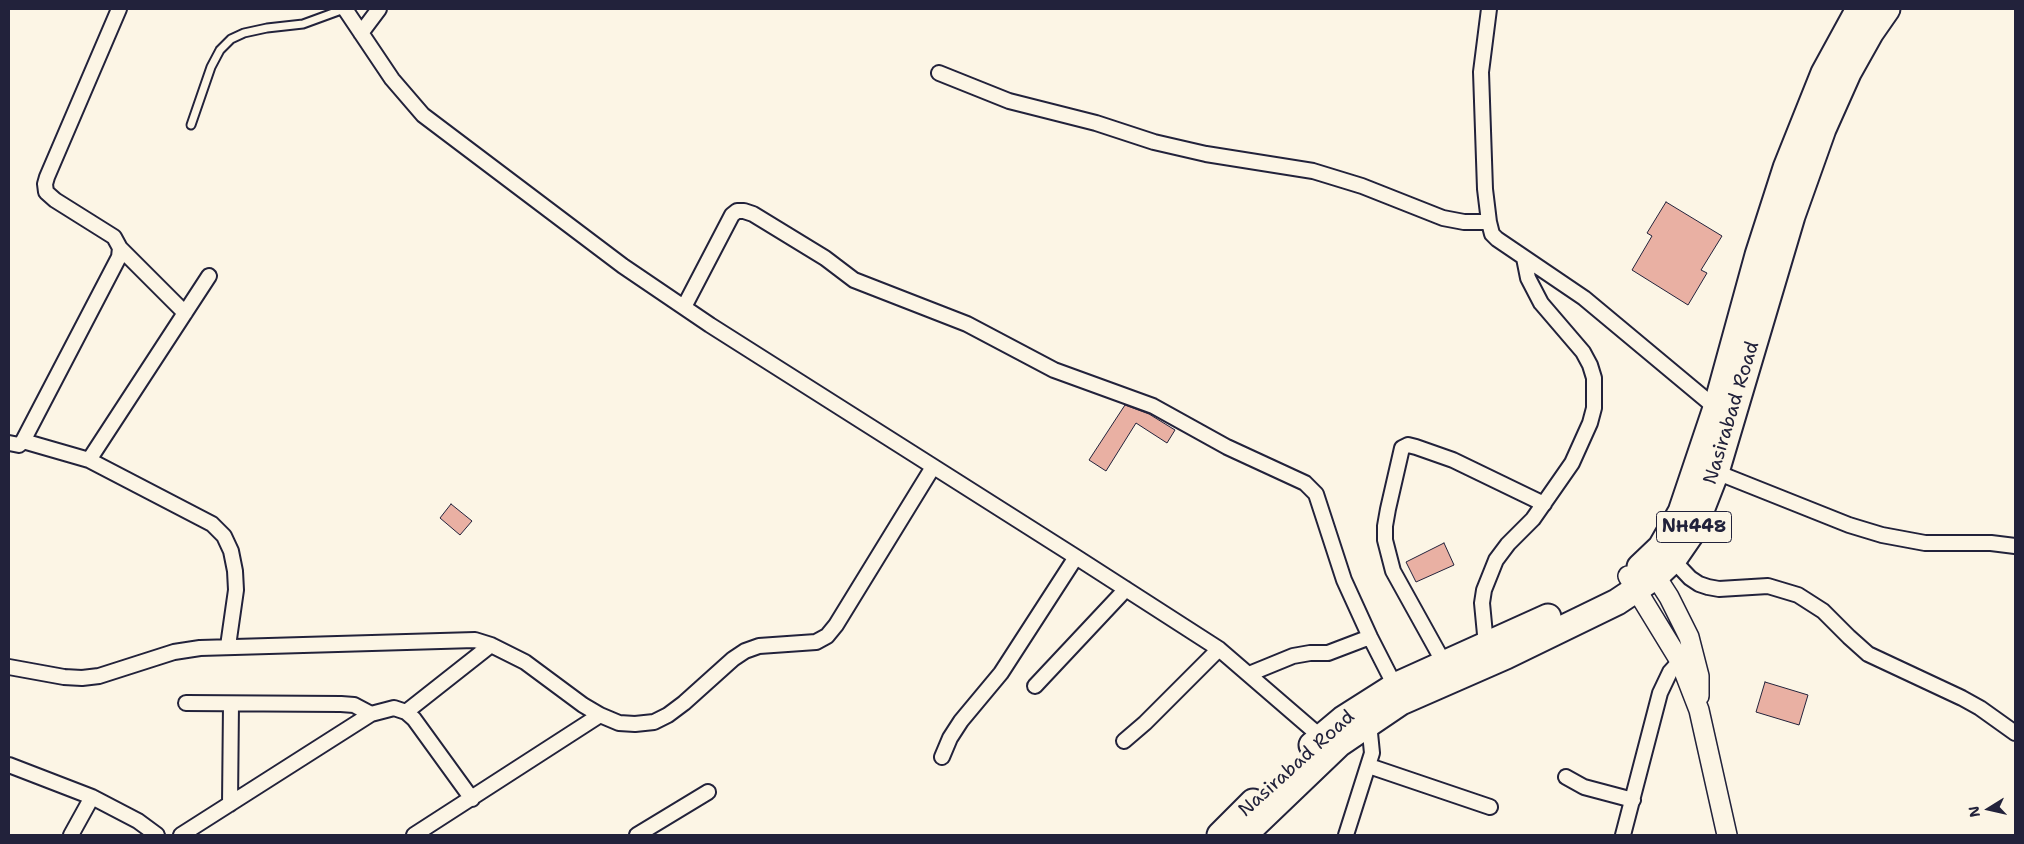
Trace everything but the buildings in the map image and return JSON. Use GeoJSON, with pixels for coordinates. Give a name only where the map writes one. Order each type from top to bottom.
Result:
{"type":"FeatureCollection","features":[{"type":"Feature","properties":{"kind":"highway","name":"Nasirabad Road"},"geometry":{"type":"LineString","coordinates":[[1220,835],[1321,737],[1364,704],[1395,686],[1444,663],[1648,573],[1681,512],[1716,408],[1758,255],[1789,160],[1824,73],[1859,9]]}},
{"type":"Feature","properties":{"kind":"highway","name":"Nasirabad Road"},"geometry":{"type":"LineString","coordinates":[[1244,835],[1333,750],[1369,723],[1401,702],[1585,618],[1648,573],[1693,531],[1716,472],[1792,216],[1823,129],[1848,73],[1871,32],[1887,9]]}},
{"type":"Feature","properties":{"kind":"main road"},"geometry":{"type":"LineString","coordinates":[[1648,573],[1700,710],[1727,835]]}},
{"type":"Feature","properties":{"kind":"main road"},"geometry":{"type":"LineString","coordinates":[[1648,573],[1682,620],[1695,654],[1699,676],[1700,710]]}},
{"type":"Feature","properties":{"kind":"street"},"geometry":{"type":"LineString","coordinates":[[119,9],[46,177],[46,192],[55,200],[114,237],[120,248],[185,312]]}},
{"type":"Feature","properties":{"kind":"street"},"geometry":{"type":"LineString","coordinates":[[344,9],[392,79],[423,115],[623,266],[1218,649],[1321,737]]}},
{"type":"Feature","properties":{"kind":"street"},"geometry":{"type":"LineString","coordinates":[[361,33],[379,9]]}},
{"type":"Feature","properties":{"kind":"street"},"geometry":{"type":"LineString","coordinates":[[1489,9],[1481,72],[1485,189],[1492,234],[1584,298],[1716,408]]}},
{"type":"Feature","properties":{"kind":"street"},"geometry":{"type":"LineString","coordinates":[[939,73],[1009,102],[1096,123],[1154,142],[1206,154],[1313,171],[1362,186],[1444,218],[1464,222],[1489,222]]}},
{"type":"Feature","properties":{"kind":"street"},"geometry":{"type":"LineString","coordinates":[[684,307],[732,215],[738,211],[744,211],[754,214],[825,258],[854,280],[967,324],[1054,370],[1153,406],[1227,447],[1311,487],[1316,494],[1344,580],[1395,686]]}},
{"type":"Feature","properties":{"kind":"street"},"geometry":{"type":"LineString","coordinates":[[9,443],[19,445],[23,441],[119,257],[120,248]]}},
{"type":"Feature","properties":{"kind":"street"},"geometry":{"type":"LineString","coordinates":[[1486,645],[1482,603],[1484,590],[1496,560],[1501,550],[1526,528],[1572,463],[1594,408],[1594,378],[1590,365],[1583,352],[1541,303],[1534,292],[1525,268],[1524,258]]}},
{"type":"Feature","properties":{"kind":"street"},"geometry":{"type":"LineString","coordinates":[[89,460],[209,276]]}},
{"type":"Feature","properties":{"kind":"street"},"geometry":{"type":"LineString","coordinates":[[23,441],[89,460],[212,524],[224,536],[231,551],[236,571],[236,590],[228,646]]}},
{"type":"Feature","properties":{"kind":"street"},"geometry":{"type":"LineString","coordinates":[[1444,663],[1393,571],[1385,540],[1388,509],[1402,448],[1408,445],[1453,460],[1544,504]]}},
{"type":"Feature","properties":{"kind":"street"},"geometry":{"type":"LineString","coordinates":[[9,668],[64,677],[99,676],[174,652],[228,646],[316,646],[474,640],[491,645],[525,662],[583,706],[600,716],[619,723],[654,722],[684,704],[733,659],[745,651],[759,646],[816,642],[827,636],[836,625],[933,467]]}},
{"type":"Feature","properties":{"kind":"street"},"geometry":{"type":"LineString","coordinates":[[1716,472],[1849,525],[1890,537],[1925,543],[1991,543],[2015,546]]}},
{"type":"Feature","properties":{"kind":"street"},"geometry":{"type":"LineString","coordinates":[[942,757],[950,738],[961,721],[1001,673],[1076,557]]}},
{"type":"Feature","properties":{"kind":"street"},"geometry":{"type":"LineString","coordinates":[[1648,573],[1690,578],[1699,584],[1719,589],[1768,586],[1798,595],[1823,610],[1868,654],[1962,698],[1980,708],[2015,733]]}},
{"type":"Feature","properties":{"kind":"street"},"geometry":{"type":"LineString","coordinates":[[1035,686],[1126,589]]}},
{"type":"Feature","properties":{"kind":"street"},"geometry":{"type":"LineString","coordinates":[[1249,674],[1294,656],[1328,653],[1370,637]]}},
{"type":"Feature","properties":{"kind":"street"},"geometry":{"type":"LineString","coordinates":[[406,712],[491,645]]}},
{"type":"Feature","properties":{"kind":"street"},"geometry":{"type":"LineString","coordinates":[[1124,741],[1145,723],[1218,649]]}},
{"type":"Feature","properties":{"kind":"street"},"geometry":{"type":"LineString","coordinates":[[1623,835],[1660,692],[1670,672],[1680,661]]}},
{"type":"Feature","properties":{"kind":"street"},"geometry":{"type":"LineString","coordinates":[[186,703],[341,704],[354,705],[371,714]]}},
{"type":"Feature","properties":{"kind":"street"},"geometry":{"type":"LineString","coordinates":[[230,804],[231,704]]}},
{"type":"Feature","properties":{"kind":"street"},"geometry":{"type":"LineString","coordinates":[[181,835],[371,714],[394,708],[406,712],[414,719],[472,799]]}},
{"type":"Feature","properties":{"kind":"street"},"geometry":{"type":"LineString","coordinates":[[414,835],[600,716]]}},
{"type":"Feature","properties":{"kind":"street"},"geometry":{"type":"LineString","coordinates":[[1346,835],[1369,766],[1372,741],[1369,723]]}},
{"type":"Feature","properties":{"kind":"street"},"geometry":{"type":"LineString","coordinates":[[9,766],[92,797],[138,822],[157,835]]}},
{"type":"Feature","properties":{"kind":"street"},"geometry":{"type":"LineString","coordinates":[[1369,766],[1490,807]]}},
{"type":"Feature","properties":{"kind":"street"},"geometry":{"type":"LineString","coordinates":[[1566,778],[1584,787],[1633,800]]}},
{"type":"Feature","properties":{"kind":"street"},"geometry":{"type":"LineString","coordinates":[[637,835],[708,792]]}},
{"type":"Feature","properties":{"kind":"street"},"geometry":{"type":"LineString","coordinates":[[71,835],[92,797]]}},
{"type":"Feature","properties":{"kind":"lane"},"geometry":{"type":"LineString","coordinates":[[191,124],[211,67],[220,50],[230,39],[244,33],[268,28],[303,24],[344,9]]}}]}
